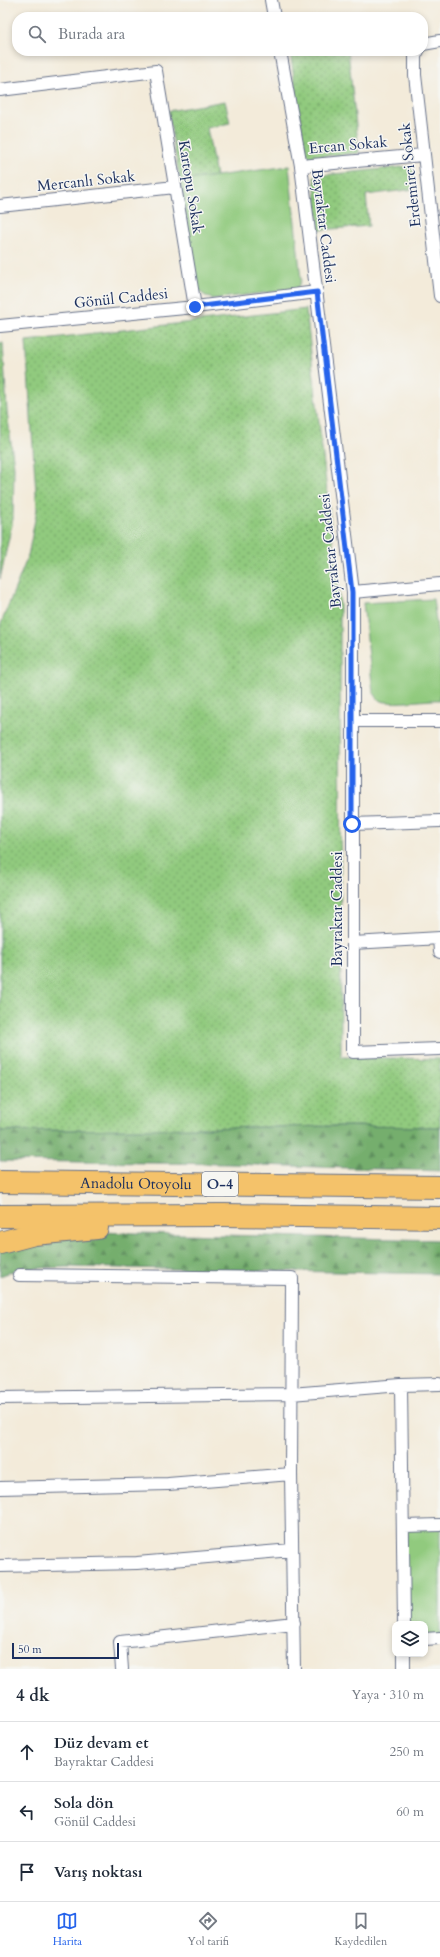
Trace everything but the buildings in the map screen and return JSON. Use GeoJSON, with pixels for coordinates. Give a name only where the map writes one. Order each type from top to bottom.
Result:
{"type":"FeatureCollection","features":[{"type":"Feature","properties":{"kind":"highway"},"geometry":{"type":"LineString","coordinates":[[0,1170],[384,1186]]}},
{"type":"Feature","properties":{"kind":"highway","name":"Anadolu Otoyolu"},"geometry":{"type":"LineString","coordinates":[[0,1182],[440,1187]]}},
{"type":"Feature","properties":{"kind":"highway"},"geometry":{"type":"LineString","coordinates":[[0,1242],[34,1234],[223,1215]]}},
{"type":"Feature","properties":{"kind":"highway","name":"Anadolu Otoyolu"},"geometry":{"type":"LineString","coordinates":[[0,1216],[223,1215],[440,1218]]}},
{"type":"Feature","properties":{"kind":"street"},"geometry":{"type":"LineString","coordinates":[[271,0],[273,12]]}},
{"type":"Feature","properties":{"kind":"street"},"geometry":{"type":"LineString","coordinates":[[428,43],[440,41]]}},
{"type":"Feature","properties":{"kind":"street","name":"Bayraktar Caddesi"},"geometry":{"type":"LineString","coordinates":[[281,56],[301,166],[352,592],[352,1052],[440,1049]]}},
{"type":"Feature","properties":{"kind":"street","name":"Erdemirci Sokak"},"geometry":{"type":"LineString","coordinates":[[415,56],[415,75],[423,155],[440,296]]}},
{"type":"Feature","properties":{"kind":"street","name":"Kartopu Sokak"},"geometry":{"type":"LineString","coordinates":[[0,90],[156,72],[195,307]]}},
{"type":"Feature","properties":{"kind":"street","name":"Ercan Sokak"},"geometry":{"type":"LineString","coordinates":[[301,166],[423,155]]}},
{"type":"Feature","properties":{"kind":"street","name":"Mercanlı Sokak"},"geometry":{"type":"LineString","coordinates":[[0,206],[175,187]]}},
{"type":"Feature","properties":{"kind":"street","name":"Gönül Caddesi"},"geometry":{"type":"LineString","coordinates":[[0,326],[195,307],[317,292]]}},
{"type":"Feature","properties":{"kind":"street"},"geometry":{"type":"LineString","coordinates":[[352,592],[440,584]]}},
{"type":"Feature","properties":{"kind":"street"},"geometry":{"type":"LineString","coordinates":[[352,721],[440,721]]}},
{"type":"Feature","properties":{"kind":"street"},"geometry":{"type":"LineString","coordinates":[[352,824],[440,821]]}},
{"type":"Feature","properties":{"kind":"street"},"geometry":{"type":"LineString","coordinates":[[352,943],[439,938],[440,952]]}},
{"type":"Feature","properties":{"kind":"street"},"geometry":{"type":"LineString","coordinates":[[19,1275],[292,1278],[291,1474],[294,1669]]}},
{"type":"Feature","properties":{"kind":"street"},"geometry":{"type":"LineString","coordinates":[[0,1398],[291,1394],[401,1385],[440,1384]]}},
{"type":"Feature","properties":{"kind":"street"},"geometry":{"type":"LineString","coordinates":[[401,1385],[404,1526],[404,1621]]}},
{"type":"Feature","properties":{"kind":"street"},"geometry":{"type":"LineString","coordinates":[[0,1488],[168,1484],[291,1474]]}},
{"type":"Feature","properties":{"kind":"street"},"geometry":{"type":"LineString","coordinates":[[404,1526],[440,1524]]}},
{"type":"Feature","properties":{"kind":"street"},"geometry":{"type":"LineString","coordinates":[[0,1566],[137,1563],[203,1559],[292,1550]]}},
{"type":"Feature","properties":{"kind":"street"},"geometry":{"type":"LineString","coordinates":[[122,1669],[120,1642],[294,1623]]}},
{"type":"Feature","properties":{"kind":"street"},"geometry":{"type":"LineString","coordinates":[[428,1639],[440,1638]]}},
{"type":"Feature","properties":{"kind":"street"},"geometry":{"type":"LineString","coordinates":[[404,1657],[404,1669]]}},
{"type":"Feature","properties":{"kind":"green space"},"geometry":{"type":"Polygon","coordinates":[[[291,56],[349,56],[359,153],[306,158],[291,56]]]}},
{"type":"Feature","properties":{"kind":"green space"},"geometry":{"type":"Polygon","coordinates":[[[225,101],[230,123],[207,128],[216,176],[180,181],[168,111],[225,101]]]}},
{"type":"Feature","properties":{"kind":"green space"},"geometry":{"type":"Polygon","coordinates":[[[289,166],[301,280],[297,289],[212,299],[204,295],[198,290],[180,181],[289,166]]]}},
{"type":"Feature","properties":{"kind":"green space"},"geometry":{"type":"Polygon","coordinates":[[[412,166],[415,189],[366,195],[369,226],[319,230],[314,176],[412,166]]]}},
{"type":"Feature","properties":{"kind":"green space"},"geometry":{"type":"Polygon","coordinates":[[[306,309],[340,605],[341,1057],[440,1059],[440,1127],[341,1126],[0,1131],[0,626],[28,556],[37,509],[26,341],[306,309]]]}},
{"type":"Feature","properties":{"kind":"green space"},"geometry":{"type":"Polygon","coordinates":[[[0,343],[3,343],[7,411],[14,467],[13,519],[0,579],[0,343]]]}},
{"type":"Feature","properties":{"kind":"green space"},"geometry":{"type":"Polygon","coordinates":[[[433,599],[440,651],[440,700],[384,702],[379,700],[373,692],[363,603],[433,599]]]}},
{"type":"Feature","properties":{"kind":"green space"},"geometry":{"type":"Polygon","coordinates":[[[341,1126],[440,1127],[440,1171],[229,1164],[0,1161],[0,1131],[341,1126]]]}},
{"type":"Feature","properties":{"kind":"green space"},"geometry":{"type":"Polygon","coordinates":[[[93,1232],[440,1240],[440,1274],[67,1267],[19,1269],[0,1276],[0,1249],[93,1232]]]}},
{"type":"Feature","properties":{"kind":"green space"},"geometry":{"type":"Polygon","coordinates":[[[440,1525],[440,1638],[428,1639],[428,1621],[404,1621],[404,1526],[440,1525]]]}},
{"type":"Feature","properties":{"kind":"route"},"geometry":{"type":"LineString","coordinates":[[195,307],[317,292],[352,592],[352,824]]}}]}
